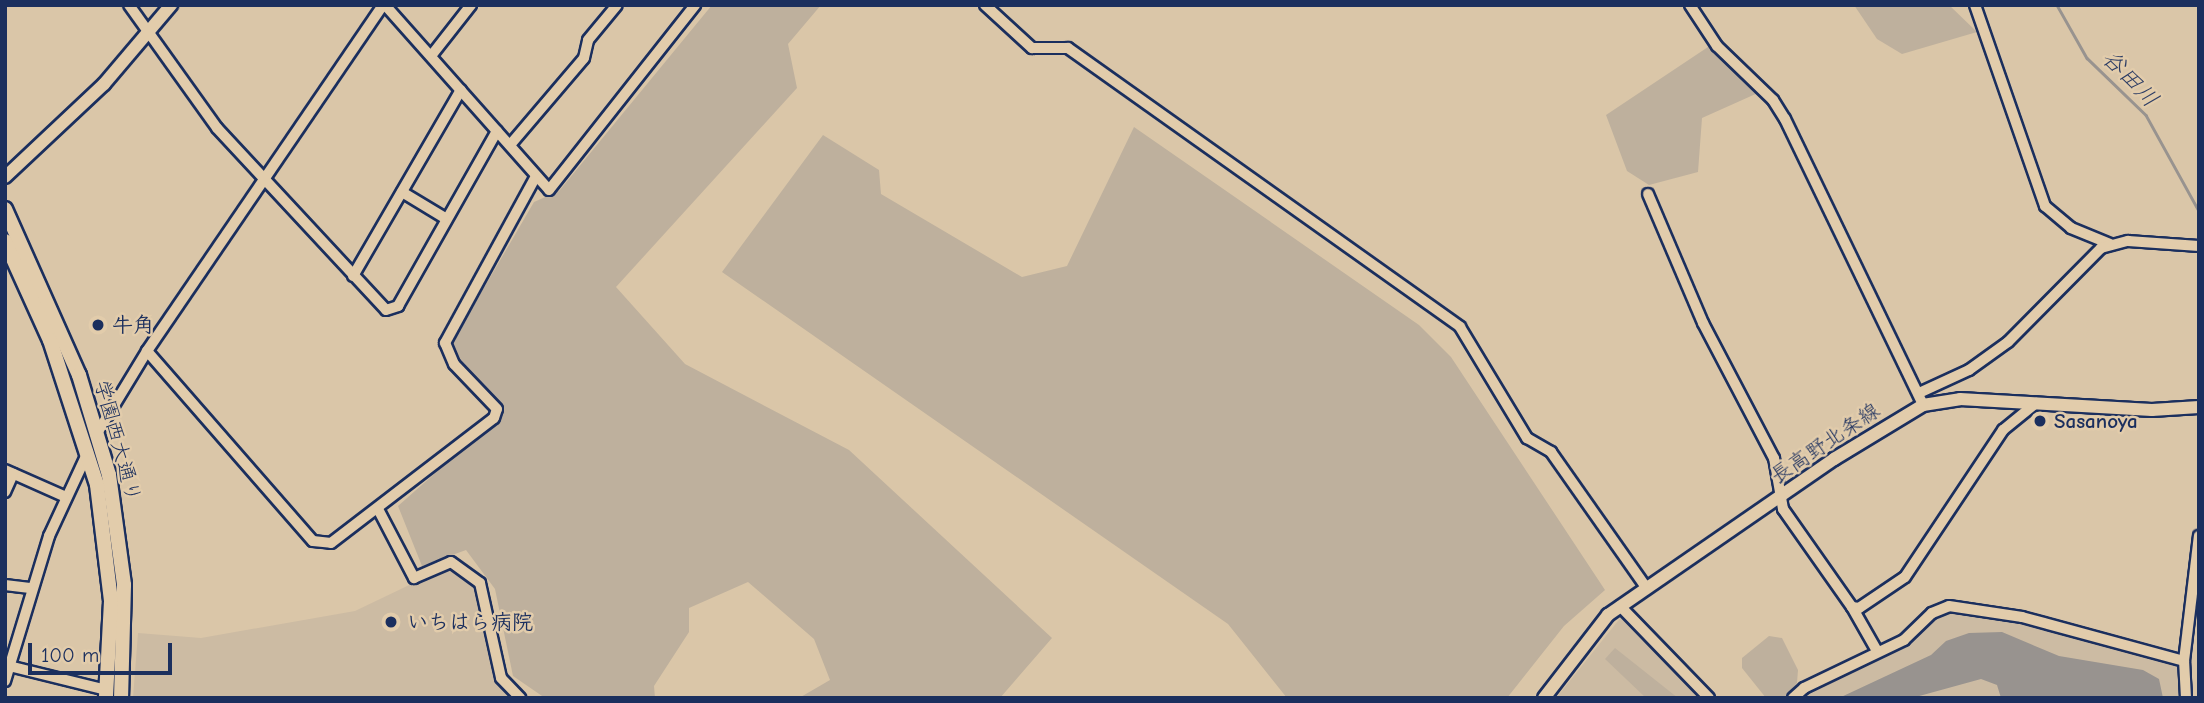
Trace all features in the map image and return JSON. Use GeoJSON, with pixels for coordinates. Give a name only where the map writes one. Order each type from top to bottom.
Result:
{"type":"FeatureCollection","features":[{"type":"Feature","properties":{"kind":"highway","name":"学園西大通り"},"geometry":{"type":"LineString","coordinates":[[5,209],[61,330],[97,434],[121,544],[125,626],[121,698]]}},
{"type":"Feature","properties":{"kind":"highway","name":"学園西大通り"},"geometry":{"type":"LineString","coordinates":[[5,241],[50,340],[88,451],[103,516],[111,601],[107,694]]}},
{"type":"Feature","properties":{"kind":"main road"},"geometry":{"type":"LineString","coordinates":[[5,177],[76,113],[149,34],[171,5]]}},
{"type":"Feature","properties":{"kind":"main road","name":"長高野北条線"},"geometry":{"type":"LineString","coordinates":[[1544,698],[1593,631],[1620,606],[1921,399],[1960,398],[2186,411],[2199,407]]}},
{"type":"Feature","properties":{"kind":"street"},"geometry":{"type":"LineString","coordinates":[[129,5],[216,128],[386,310],[398,306],[445,218],[497,131]]}},
{"type":"Feature","properties":{"kind":"street"},"geometry":{"type":"LineString","coordinates":[[5,681],[30,588],[66,497],[97,434],[147,351],[384,5],[549,190],[695,5]]}},
{"type":"Feature","properties":{"kind":"street"},"geometry":{"type":"LineString","coordinates":[[431,56],[471,5]]}},
{"type":"Feature","properties":{"kind":"street"},"geometry":{"type":"LineString","coordinates":[[510,145],[584,58],[588,40],[617,5]]}},
{"type":"Feature","properties":{"kind":"street"},"geometry":{"type":"LineString","coordinates":[[985,5],[1032,48],[1069,48],[1233,169],[1460,327],[1527,439],[1551,452],[1646,587]]}},
{"type":"Feature","properties":{"kind":"street"},"geometry":{"type":"LineString","coordinates":[[1690,5],[1717,46],[1773,100],[1921,399],[2008,342],[2071,275],[2110,244]]}},
{"type":"Feature","properties":{"kind":"street"},"geometry":{"type":"LineString","coordinates":[[1975,5],[2045,206],[2071,228],[2110,244],[2199,246]]}},
{"type":"Feature","properties":{"kind":"street"},"geometry":{"type":"LineString","coordinates":[[353,275],[461,90]]}},
{"type":"Feature","properties":{"kind":"street"},"geometry":{"type":"LineString","coordinates":[[147,351],[313,541],[331,543],[494,418],[496,409],[454,364],[445,343],[536,176]]}},
{"type":"Feature","properties":{"kind":"street"},"geometry":{"type":"LineString","coordinates":[[402,192],[445,218]]}},
{"type":"Feature","properties":{"kind":"street"},"geometry":{"type":"LineString","coordinates":[[1648,194],[1703,323],[1774,458],[1779,496],[1852,607],[1877,651]]}},
{"type":"Feature","properties":{"kind":"street"},"geometry":{"type":"LineString","coordinates":[[1852,607],[1859,608],[1905,577],[2003,430],[2036,403]]}},
{"type":"Feature","properties":{"kind":"street"},"geometry":{"type":"LineString","coordinates":[[5,492],[9,472],[66,497]]}},
{"type":"Feature","properties":{"kind":"street"},"geometry":{"type":"LineString","coordinates":[[378,509],[414,578],[451,562],[480,583],[501,678],[520,698]]}},
{"type":"Feature","properties":{"kind":"street"},"geometry":{"type":"LineString","coordinates":[[2186,698],[2183,661],[2199,536]]}},
{"type":"Feature","properties":{"kind":"street"},"geometry":{"type":"LineString","coordinates":[[5,585],[30,588]]}},
{"type":"Feature","properties":{"kind":"street"},"geometry":{"type":"LineString","coordinates":[[1620,606],[1709,698]]}},
{"type":"Feature","properties":{"kind":"street"},"geometry":{"type":"LineString","coordinates":[[1793,698],[1877,651],[1904,640],[1932,613],[1949,606],[2022,617],[2183,661]]}},
{"type":"Feature","properties":{"kind":"street"},"geometry":{"type":"LineString","coordinates":[[9,666],[107,694]]}},
{"type":"Feature","properties":{"kind":"shaded area"},"geometry":{"type":"Polygon","coordinates":[[[712,5],[821,5],[788,44],[797,88],[616,287],[685,364],[849,450],[1052,638],[1000,698],[799,698],[830,680],[814,639],[748,582],[689,608],[689,632],[654,686],[655,698],[545,698],[513,676],[495,589],[466,550],[422,566],[398,506],[501,415],[449,348],[534,202],[559,191],[712,5]]]}},
{"type":"Feature","properties":{"kind":"shaded area"},"geometry":{"type":"Polygon","coordinates":[[[1854,5],[1949,5],[1977,32],[1902,54],[1877,39],[1854,5]]]}},
{"type":"Feature","properties":{"kind":"shaded area"},"geometry":{"type":"Polygon","coordinates":[[[1711,45],[1769,88],[1702,118],[1698,172],[1649,185],[1627,171],[1606,115],[1711,45]]]}},
{"type":"Feature","properties":{"kind":"shaded area"},"geometry":{"type":"Polygon","coordinates":[[[1134,127],[1419,325],[1451,357],[1605,590],[1564,626],[1507,698],[1287,698],[1228,624],[722,272],[823,135],[879,170],[881,194],[1022,277],[1067,266],[1134,127]]]}},
{"type":"Feature","properties":{"kind":"shaded area","name":"いちはら病院"},"geometry":{"type":"Polygon","coordinates":[[[449,566],[475,586],[494,673],[501,688],[514,698],[133,698],[138,633],[201,638],[355,611],[449,566]]]}},
{"type":"Feature","properties":{"kind":"shaded area"},"geometry":{"type":"Polygon","coordinates":[[[1949,609],[2022,621],[2178,663],[2179,698],[1799,698],[1858,663],[1904,646],[1937,614],[1949,609]]]}},
{"type":"Feature","properties":{"kind":"shaded area"},"geometry":{"type":"Polygon","coordinates":[[[1622,616],[1678,671],[1697,698],[1556,698],[1622,616]]]}},
{"type":"Feature","properties":{"kind":"shaded area"},"geometry":{"type":"Polygon","coordinates":[[[2002,632],[2059,656],[2143,670],[2159,679],[2163,698],[2001,698],[1997,685],[1981,679],[1912,698],[1839,698],[1931,655],[1946,641],[1969,633],[2002,632]]]}},
{"type":"Feature","properties":{"kind":"shaded area"},"geometry":{"type":"Polygon","coordinates":[[[1769,636],[1782,638],[1798,670],[1797,683],[1785,698],[1766,698],[1742,668],[1742,658],[1769,636]]]}},
{"type":"Feature","properties":{"kind":"shaded area"},"geometry":{"type":"Polygon","coordinates":[[[1615,648],[1678,698],[1646,698],[1605,659],[1615,648]]]}},
{"type":"Feature","properties":{"kind":"waterway","name":"谷田川"},"geometry":{"type":"LineString","coordinates":[[2057,5],[2087,58],[2146,115],[2199,211]]}},
{"type":"Feature","properties":{"kind":"place","name":"牛角"},"geometry":{"type":"Point","coordinates":[98,325]}},
{"type":"Feature","properties":{"kind":"place","name":"Sasanoya"},"geometry":{"type":"Point","coordinates":[2040,421]}},
{"type":"Feature","properties":{"kind":"place","name":"いちはら病院"},"geometry":{"type":"Point","coordinates":[391,622]}}]}
